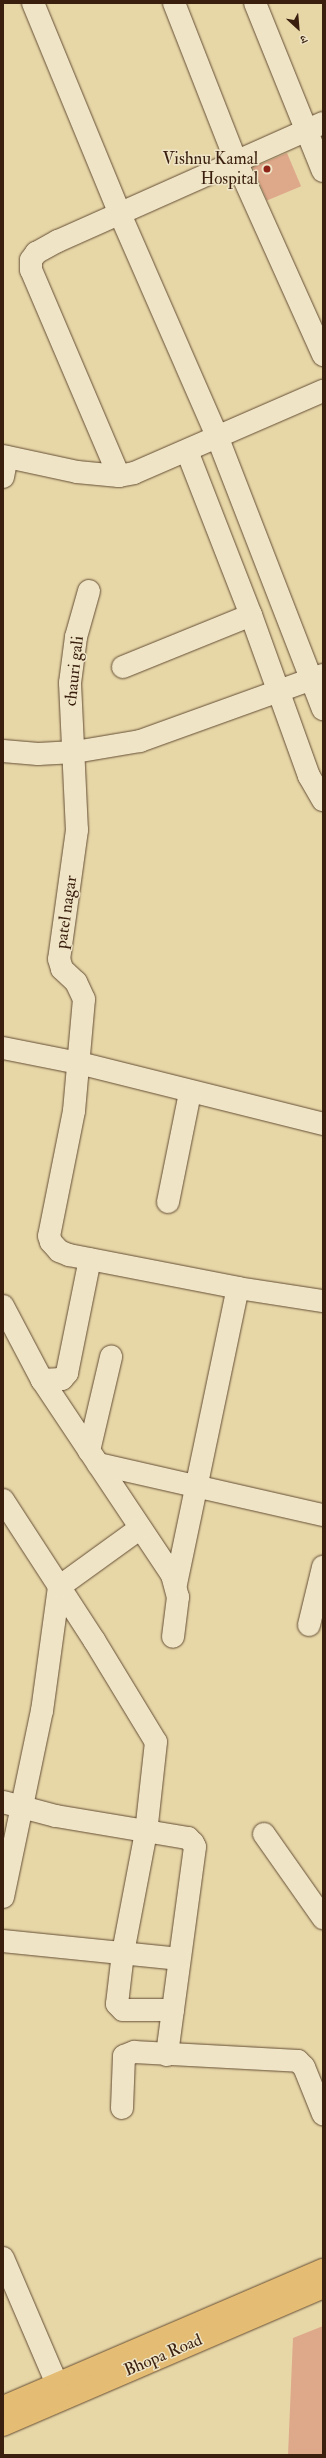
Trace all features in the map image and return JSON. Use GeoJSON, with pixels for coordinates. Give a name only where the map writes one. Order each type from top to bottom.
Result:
{"type":"FeatureCollection","features":[{"type":"Feature","properties":{"kind":"main road","name":"Bhopa Road"},"geometry":{"type":"LineString","coordinates":[[3,2425],[60,2390],[323,2270]]}},
{"type":"Feature","properties":{"kind":"main road","name":"Bhopa Road"},"geometry":{"type":"LineString","coordinates":[[3,2407],[60,2390],[323,2287]]}},
{"type":"Feature","properties":{"kind":"street"},"geometry":{"type":"LineString","coordinates":[[33,3],[120,214],[217,436],[317,677],[323,709]]}},
{"type":"Feature","properties":{"kind":"street"},"geometry":{"type":"LineString","coordinates":[[174,3],[236,161],[323,355]]}},
{"type":"Feature","properties":{"kind":"street"},"geometry":{"type":"LineString","coordinates":[[255,3],[314,127],[323,171]]}},
{"type":"Feature","properties":{"kind":"street"},"geometry":{"type":"LineString","coordinates":[[119,476],[30,264],[36,253],[236,161],[314,127]]}},
{"type":"Feature","properties":{"kind":"street"},"geometry":{"type":"LineString","coordinates":[[4,463],[119,476],[159,465],[217,436],[323,391]]}},
{"type":"Feature","properties":{"kind":"street"},"geometry":{"type":"LineString","coordinates":[[187,451],[251,615],[313,785],[323,800]]}},
{"type":"Feature","properties":{"kind":"street","name":"chauri gali"},"geometry":{"type":"LineString","coordinates":[[75,752],[70,719],[70,683],[76,637],[89,591]]}},
{"type":"Feature","properties":{"kind":"street"},"geometry":{"type":"LineString","coordinates":[[123,667],[251,615]]}},
{"type":"Feature","properties":{"kind":"street"},"geometry":{"type":"LineString","coordinates":[[3,751],[38,754],[75,752],[140,740],[317,677]]}},
{"type":"Feature","properties":{"kind":"street","name":"patel nagar"},"geometry":{"type":"LineString","coordinates":[[75,752],[78,830],[59,958],[62,969],[76,982],[83,993],[79,1063],[74,1111],[49,1236],[51,1242],[60,1252],[90,1259],[238,1288],[323,1301]]}},
{"type":"Feature","properties":{"kind":"street"},"geometry":{"type":"LineString","coordinates":[[3,1048],[79,1063],[190,1093],[323,1124]]}},
{"type":"Feature","properties":{"kind":"street"},"geometry":{"type":"LineString","coordinates":[[168,1202],[190,1093]]}},
{"type":"Feature","properties":{"kind":"street"},"geometry":{"type":"LineString","coordinates":[[42,1380],[62,1379],[67,1373],[90,1259]]}},
{"type":"Feature","properties":{"kind":"street"},"geometry":{"type":"LineString","coordinates":[[173,1637],[178,1597],[176,1584],[238,1288]]}},
{"type":"Feature","properties":{"kind":"street"},"geometry":{"type":"LineString","coordinates":[[3,1306],[42,1380],[176,1584]]}},
{"type":"Feature","properties":{"kind":"street"},"geometry":{"type":"LineString","coordinates":[[93,1458],[111,1357]]}},
{"type":"Feature","properties":{"kind":"street"},"geometry":{"type":"LineString","coordinates":[[93,1458],[196,1488],[323,1515]]}},
{"type":"Feature","properties":{"kind":"street"},"geometry":{"type":"LineString","coordinates":[[3,1500],[154,1736],[156,1755],[146,1832],[122,1953],[117,2004],[120,2009],[173,2010]]}},
{"type":"Feature","properties":{"kind":"street"},"geometry":{"type":"LineString","coordinates":[[3,1897],[12,1805],[42,1711],[59,1587],[140,1529]]}},
{"type":"Feature","properties":{"kind":"street"},"geometry":{"type":"LineString","coordinates":[[309,1625],[323,1567]]}},
{"type":"Feature","properties":{"kind":"street"},"geometry":{"type":"LineString","coordinates":[[12,1805],[56,1816],[188,1838],[195,1847],[167,2056]]}},
{"type":"Feature","properties":{"kind":"street"},"geometry":{"type":"LineString","coordinates":[[264,1834],[323,1918]]}},
{"type":"Feature","properties":{"kind":"street"},"geometry":{"type":"LineString","coordinates":[[3,1941],[179,1959]]}},
{"type":"Feature","properties":{"kind":"street"},"geometry":{"type":"LineString","coordinates":[[122,2108],[124,2056],[134,2052],[167,2056],[298,2061],[304,2067],[323,2114]]}},
{"type":"Feature","properties":{"kind":"street"},"geometry":{"type":"LineString","coordinates":[[3,2258],[60,2390]]}},
{"type":"Feature","properties":{"kind":"building"},"geometry":{"type":"Polygon","coordinates":[[[287,153],[301,186],[267,201],[253,167],[287,153]]]}},
{"type":"Feature","properties":{"kind":"building"},"geometry":{"type":"Polygon","coordinates":[[[323,2326],[323,2455],[288,2455],[293,2338],[323,2326]]]}},
{"type":"Feature","properties":{"kind":"place","name":"Vishnu Kamal Hospital"},"geometry":{"type":"Point","coordinates":[267,169]}}]}
